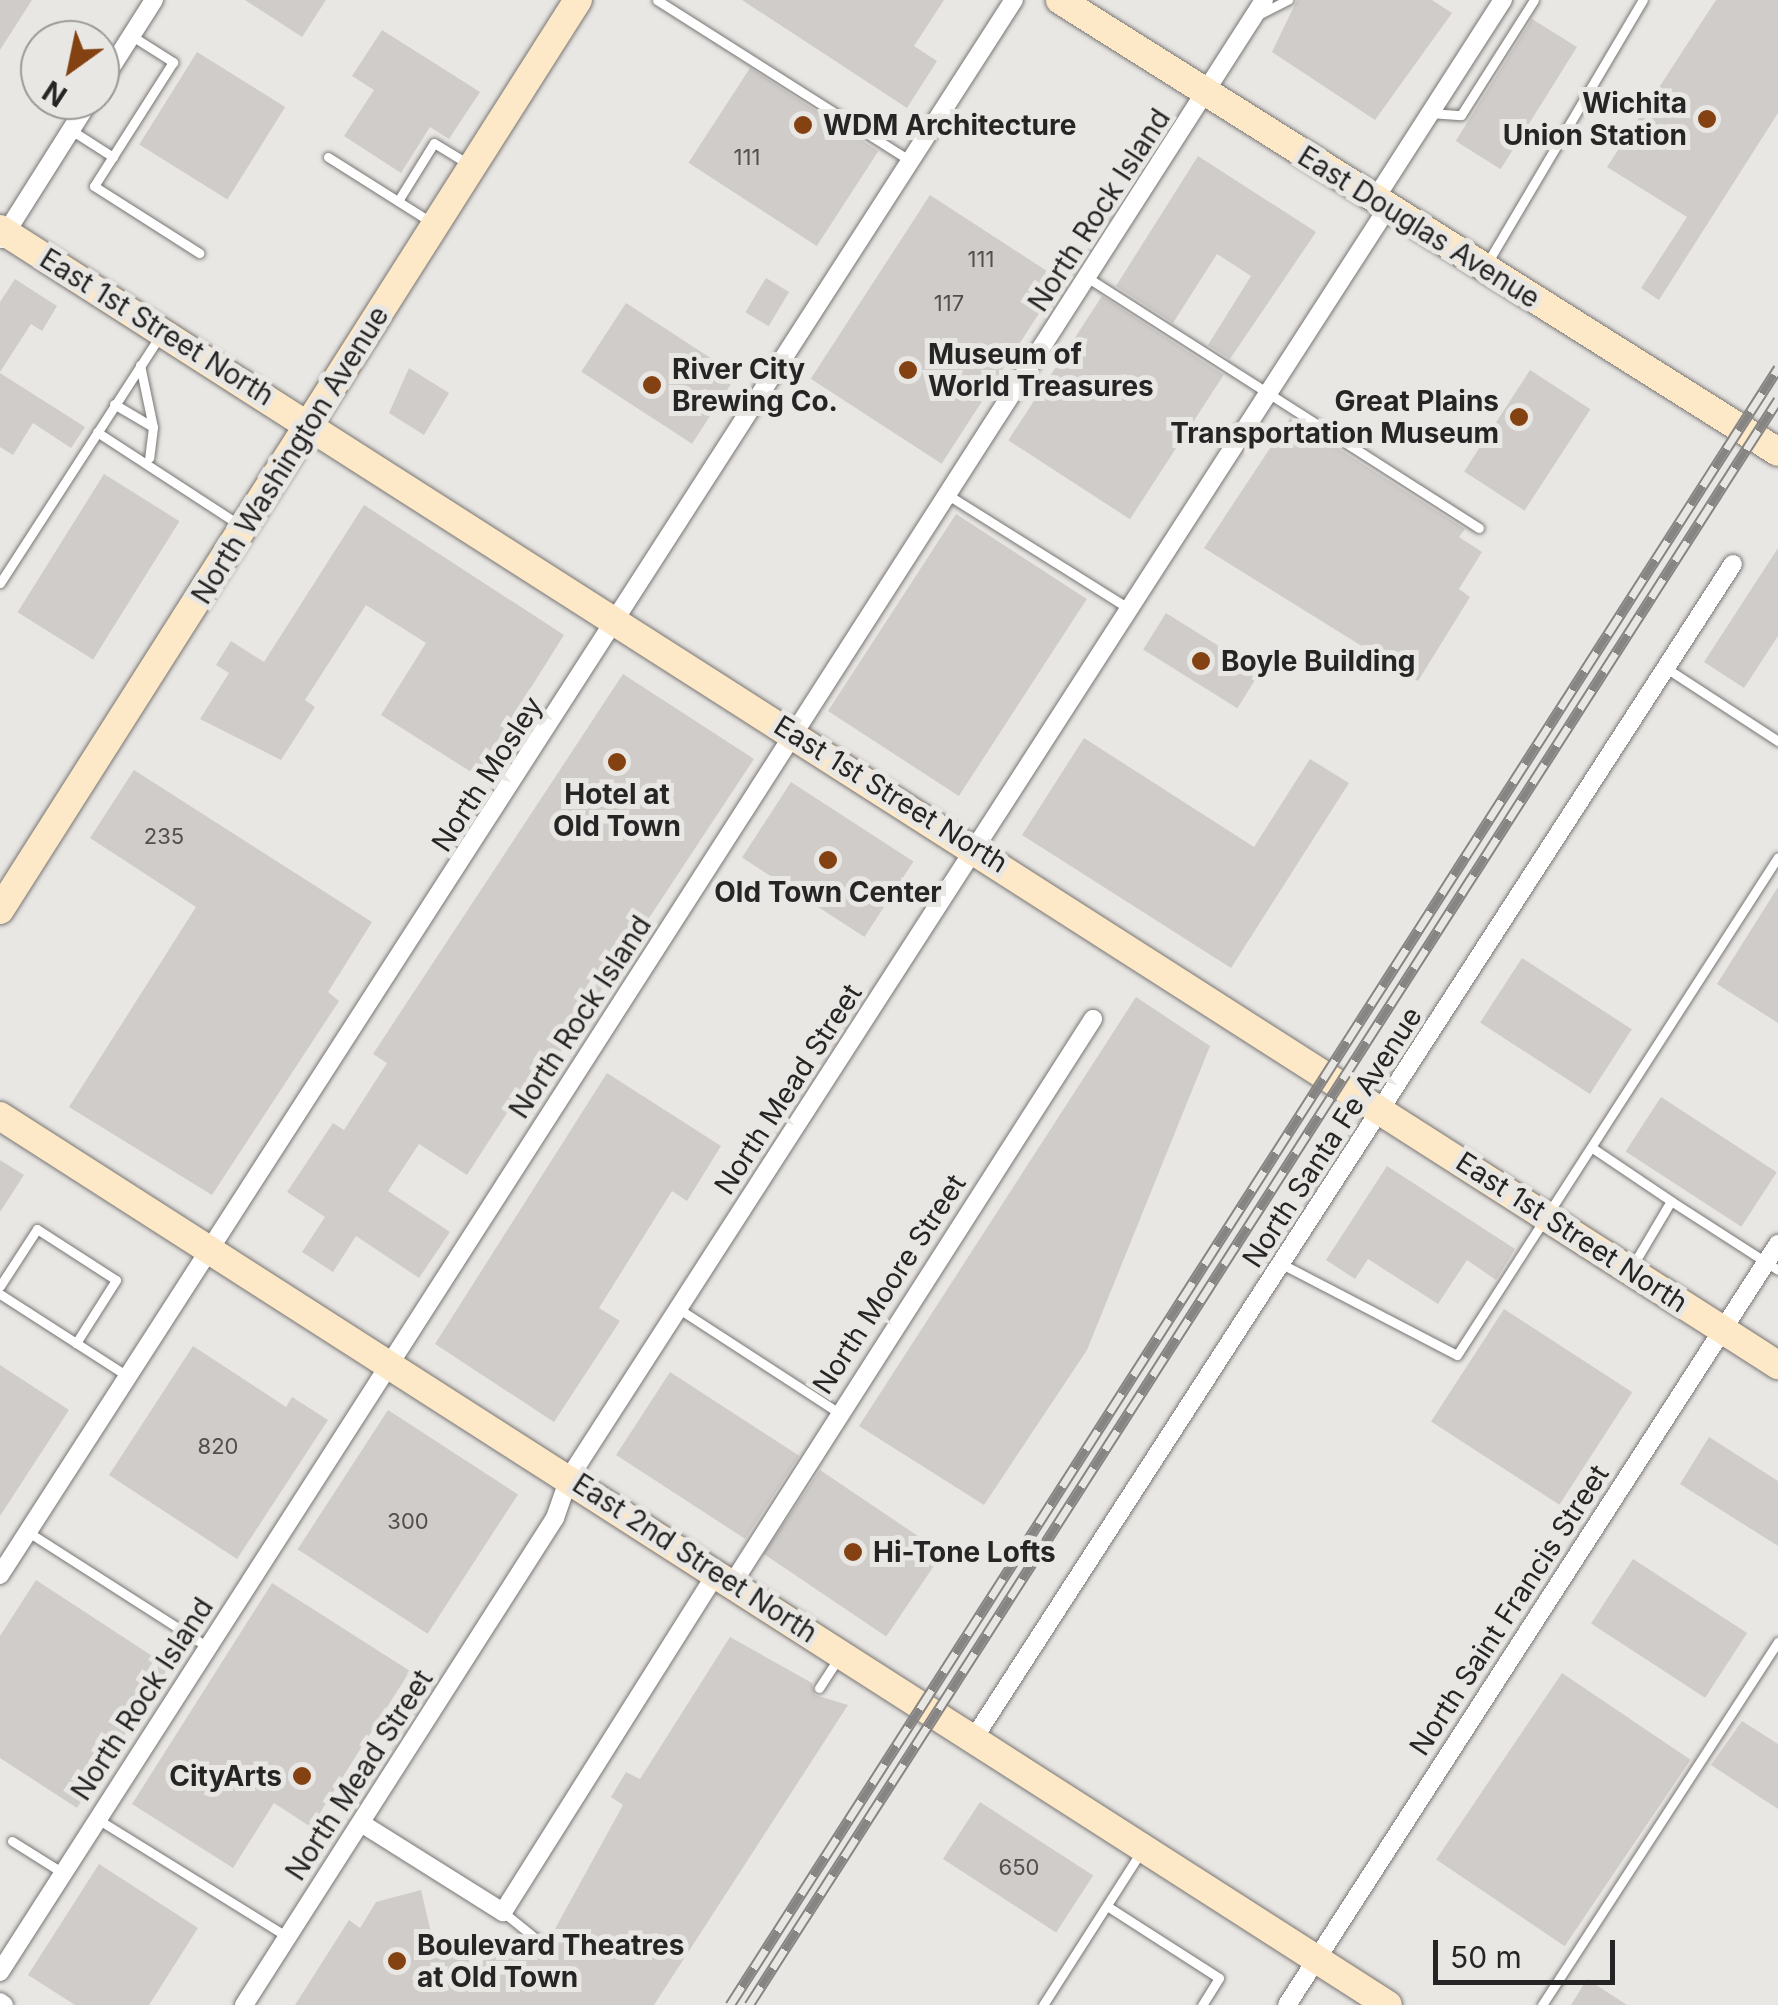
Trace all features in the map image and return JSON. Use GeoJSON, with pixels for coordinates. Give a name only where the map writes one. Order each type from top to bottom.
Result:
{"type":"FeatureCollection","features":[{"type":"Feature","properties":{"kind":"street"},"geometry":{"type":"LineString","coordinates":[[120,54],[154,0]]}},
{"type":"Feature","properties":{"kind":"street","name":"North Washington Avenue"},"geometry":{"type":"LineString","coordinates":[[0,910],[578,0]]}},
{"type":"Feature","properties":{"kind":"street","name":"North Mosley"},"geometry":{"type":"LineString","coordinates":[[0,1574],[619,621],[1014,0]]}},
{"type":"Feature","properties":{"kind":"street","name":"East Douglas Avenue"},"geometry":{"type":"LineString","coordinates":[[1060,0],[1778,452]]}},
{"type":"Feature","properties":{"kind":"street","name":"North Mead Street"},"geometry":{"type":"LineString","coordinates":[[244,2005],[555,1518],[570,1478],[1270,394],[1430,113],[1503,0]]}},
{"type":"Feature","properties":{"kind":"street","name":"North Rock Island"},"geometry":{"type":"LineString","coordinates":[[0,1972],[1259,8]]}},
{"type":"Feature","properties":{"kind":"street"},"geometry":{"type":"LineString","coordinates":[[2,234],[77,120]]}},
{"type":"Feature","properties":{"kind":"street","name":"East 1st Street North"},"geometry":{"type":"LineString","coordinates":[[2,234],[163,330],[976,846],[1778,1366]]}},
{"type":"Feature","properties":{"kind":"street","name":"North Santa Fe Avenue"},"geometry":{"type":"LineString","coordinates":[[974,1738],[1732,564]]}},
{"type":"Feature","properties":{"kind":"street","name":"North Moore Street"},"geometry":{"type":"LineString","coordinates":[[503,1912],[838,1413],[1092,1018]]}},
{"type":"Feature","properties":{"kind":"street","name":"East 2nd Street North"},"geometry":{"type":"LineString","coordinates":[[0,1116],[726,1576],[1388,2005]]}},
{"type":"Feature","properties":{"kind":"street","name":"North Saint Francis Street"},"geometry":{"type":"LineString","coordinates":[[1287,2005],[1722,1329],[1772,1266],[1778,1244]]}},
{"type":"Feature","properties":{"kind":"street"},"geometry":{"type":"LineString","coordinates":[[361,1823],[503,1912]]}},
{"type":"Feature","properties":{"kind":"lane"},"geometry":{"type":"LineString","coordinates":[[657,0],[911,161]]}},
{"type":"Feature","properties":{"kind":"lane"},"geometry":{"type":"LineString","coordinates":[[1259,8],[1281,12],[1288,0]]}},
{"type":"Feature","properties":{"kind":"lane"},"geometry":{"type":"LineString","coordinates":[[1430,113],[1461,115],[1534,0]]}},
{"type":"Feature","properties":{"kind":"lane"},"geometry":{"type":"LineString","coordinates":[[1484,268],[1643,0]]}},
{"type":"Feature","properties":{"kind":"lane"},"geometry":{"type":"LineString","coordinates":[[132,36],[174,62],[94,186],[198,254]]}},
{"type":"Feature","properties":{"kind":"lane"},"geometry":{"type":"LineString","coordinates":[[71,130],[113,156]]}},
{"type":"Feature","properties":{"kind":"lane"},"geometry":{"type":"LineString","coordinates":[[398,201],[434,143],[472,167]]}},
{"type":"Feature","properties":{"kind":"lane"},"geometry":{"type":"LineString","coordinates":[[328,157],[436,225]]}},
{"type":"Feature","properties":{"kind":"lane"},"geometry":{"type":"LineString","coordinates":[[1088,278],[1479,528]]}},
{"type":"Feature","properties":{"kind":"lane"},"geometry":{"type":"LineString","coordinates":[[0,582],[163,330]]}},
{"type":"Feature","properties":{"kind":"lane"},"geometry":{"type":"LineString","coordinates":[[140,365],[153,427],[149,458]]}},
{"type":"Feature","properties":{"kind":"lane"},"geometry":{"type":"LineString","coordinates":[[114,404],[153,427]]}},
{"type":"Feature","properties":{"kind":"lane"},"geometry":{"type":"LineString","coordinates":[[97,432],[149,458],[244,528]]}},
{"type":"Feature","properties":{"kind":"lane"},"geometry":{"type":"LineString","coordinates":[[948,496],[1130,610]]}},
{"type":"Feature","properties":{"kind":"lane"},"geometry":{"type":"LineString","coordinates":[[1666,668],[1778,741]]}},
{"type":"Feature","properties":{"kind":"lane"},"geometry":{"type":"LineString","coordinates":[[1282,1264],[1457,1355],[1551,1218],[1778,857]]}},
{"type":"Feature","properties":{"kind":"lane"},"geometry":{"type":"LineString","coordinates":[[1594,1149],[1772,1266]]}},
{"type":"Feature","properties":{"kind":"lane"},"geometry":{"type":"LineString","coordinates":[[1630,1269],[1672,1201]]}},
{"type":"Feature","properties":{"kind":"lane"},"geometry":{"type":"LineString","coordinates":[[0,1286],[37,1230],[116,1280],[76,1343]]}},
{"type":"Feature","properties":{"kind":"lane"},"geometry":{"type":"LineString","coordinates":[[0,1294],[129,1377]]}},
{"type":"Feature","properties":{"kind":"lane"},"geometry":{"type":"LineString","coordinates":[[678,1310],[838,1413]]}},
{"type":"Feature","properties":{"kind":"lane"},"geometry":{"type":"LineString","coordinates":[[28,1532],[208,1647]]}},
{"type":"Feature","properties":{"kind":"lane"},"geometry":{"type":"LineString","coordinates":[[1542,2005],[1778,1642]]}},
{"type":"Feature","properties":{"kind":"lane"},"geometry":{"type":"LineString","coordinates":[[819,1688],[842,1652]]}},
{"type":"Feature","properties":{"kind":"lane"},"geometry":{"type":"LineString","coordinates":[[98,1819],[288,1936]]}},
{"type":"Feature","properties":{"kind":"lane"},"geometry":{"type":"LineString","coordinates":[[12,1841],[63,1873]]}},
{"type":"Feature","properties":{"kind":"lane"},"geometry":{"type":"LineString","coordinates":[[1042,2005],[1144,1848]]}},
{"type":"Feature","properties":{"kind":"lane"},"geometry":{"type":"LineString","coordinates":[[1107,1906],[1219,1978],[1202,2005]]}},
{"type":"Feature","properties":{"kind":"lane"},"geometry":{"type":"LineString","coordinates":[[503,1912],[539,1941]]}},
{"type":"Feature","properties":{"kind":"building"},"geometry":{"type":"Polygon","coordinates":[[[0,0],[32,0],[0,50],[0,0]]]}},
{"type":"Feature","properties":{"kind":"building"},"geometry":{"type":"Polygon","coordinates":[[[245,0],[326,0],[302,37],[245,0]]]}},
{"type":"Feature","properties":{"kind":"building"},"geometry":{"type":"Polygon","coordinates":[[[742,0],[944,0],[914,46],[937,61],[907,108],[742,0]]]}},
{"type":"Feature","properties":{"kind":"building"},"geometry":{"type":"Polygon","coordinates":[[[1297,0],[1432,0],[1452,13],[1375,120],[1272,52],[1297,0]]]}},
{"type":"Feature","properties":{"kind":"building","name":"Wichita Union Station"},"geometry":{"type":"Polygon","coordinates":[[[1716,0],[1778,0],[1778,113],[1659,300],[1641,288],[1687,217],[1607,167],[1716,0]]]}},
{"type":"Feature","properties":{"kind":"building"},"geometry":{"type":"Polygon","coordinates":[[[1532,19],[1577,47],[1501,169],[1456,141],[1532,19]]]}},
{"type":"Feature","properties":{"kind":"building"},"geometry":{"type":"Polygon","coordinates":[[[382,30],[480,92],[449,139],[430,127],[401,173],[344,136],[374,90],[352,76],[382,30]]]}},
{"type":"Feature","properties":{"kind":"building"},"geometry":{"type":"Polygon","coordinates":[[[197,52],[285,107],[227,200],[139,144],[197,52]]]}},
{"type":"Feature","properties":{"kind":"building"},"geometry":{"type":"Polygon","coordinates":[[[750,68],[878,151],[817,246],[688,163],[750,68]]]}},
{"type":"Feature","properties":{"kind":"building"},"geometry":{"type":"Polygon","coordinates":[[[1198,156],[1316,232],[1230,359],[1208,345],[1251,276],[1217,254],[1173,323],[1116,286],[1198,156]]]}},
{"type":"Feature","properties":{"kind":"building"},"geometry":{"type":"Polygon","coordinates":[[[930,195],[1061,280],[942,464],[811,379],[930,195]]]}},
{"type":"Feature","properties":{"kind":"building"},"geometry":{"type":"Polygon","coordinates":[[[766,278],[789,292],[769,326],[745,312],[766,278]]]}},
{"type":"Feature","properties":{"kind":"building"},"geometry":{"type":"Polygon","coordinates":[[[15,279],[57,306],[42,331],[31,324],[0,372],[0,302],[15,279]]]}},
{"type":"Feature","properties":{"kind":"building"},"geometry":{"type":"Polygon","coordinates":[[[1102,296],[1224,375],[1130,519],[1008,440],[1102,296]]]}},
{"type":"Feature","properties":{"kind":"building","name":"River City Brewing Co."},"geometry":{"type":"Polygon","coordinates":[[[626,303],[737,375],[692,444],[581,372],[626,303]]]}},
{"type":"Feature","properties":{"kind":"building"},"geometry":{"type":"Polygon","coordinates":[[[409,368],[449,393],[424,435],[389,413],[409,368]]]}},
{"type":"Feature","properties":{"kind":"building"},"geometry":{"type":"Polygon","coordinates":[[[1530,370],[1590,409],[1524,511],[1464,471],[1530,370]]]}},
{"type":"Feature","properties":{"kind":"building"},"geometry":{"type":"Polygon","coordinates":[[[0,373],[85,427],[71,448],[33,423],[13,455],[0,447],[0,373]]]}},
{"type":"Feature","properties":{"kind":"building"},"geometry":{"type":"Polygon","coordinates":[[[1290,418],[1465,529],[1459,537],[1482,552],[1459,589],[1470,597],[1418,681],[1204,548],[1290,418]]]}},
{"type":"Feature","properties":{"kind":"building"},"geometry":{"type":"Polygon","coordinates":[[[104,474],[179,521],[93,659],[18,612],[104,474]]]}},
{"type":"Feature","properties":{"kind":"building"},"geometry":{"type":"Polygon","coordinates":[[[364,505],[564,635],[476,775],[381,715],[426,643],[366,605],[305,700],[315,707],[281,760],[200,719],[229,673],[216,665],[231,641],[264,662],[364,505]]]}},
{"type":"Feature","properties":{"kind":"building"},"geometry":{"type":"Polygon","coordinates":[[[956,514],[1087,599],[959,796],[828,711],[956,514]]]}},
{"type":"Feature","properties":{"kind":"building"},"geometry":{"type":"Polygon","coordinates":[[[1778,548],[1778,636],[1744,688],[1704,662],[1778,548]]]}},
{"type":"Feature","properties":{"kind":"building","name":"Boyle Building"},"geometry":{"type":"Polygon","coordinates":[[[1166,613],[1260,672],[1237,708],[1143,649],[1166,613]]]}},
{"type":"Feature","properties":{"kind":"building"},"geometry":{"type":"Polygon","coordinates":[[[623,674],[754,759],[546,1074],[536,1068],[467,1175],[419,1144],[388,1191],[450,1232],[419,1278],[356,1236],[333,1272],[302,1252],[325,1217],[287,1192],[333,1123],[344,1130],[387,1063],[373,1054],[623,674]]]}},
{"type":"Feature","properties":{"kind":"building"},"geometry":{"type":"Polygon","coordinates":[[[1084,738],[1254,847],[1310,759],[1349,783],[1231,968],[1022,835],[1084,738]]]}},
{"type":"Feature","properties":{"kind":"building"},"geometry":{"type":"Polygon","coordinates":[[[134,770],[372,922],[328,992],[339,1001],[212,1195],[69,1107],[196,907],[90,838],[134,770]]]}},
{"type":"Feature","properties":{"kind":"building","name":"Old Town Center"},"geometry":{"type":"Polygon","coordinates":[[[791,782],[913,862],[864,937],[742,857],[791,782]]]}},
{"type":"Feature","properties":{"kind":"building"},"geometry":{"type":"Polygon","coordinates":[[[1778,887],[1778,1023],[1717,984],[1778,887]]]}},
{"type":"Feature","properties":{"kind":"building"},"geometry":{"type":"Polygon","coordinates":[[[1522,958],[1632,1029],[1590,1094],[1480,1023],[1522,958]]]}},
{"type":"Feature","properties":{"kind":"building"},"geometry":{"type":"Polygon","coordinates":[[[1136,997],[1210,1046],[1087,1350],[984,1505],[859,1426],[1136,997]]]}},
{"type":"Feature","properties":{"kind":"building"},"geometry":{"type":"Polygon","coordinates":[[[607,1073],[721,1146],[687,1201],[672,1191],[599,1308],[620,1321],[554,1422],[435,1344],[607,1073]]]}},
{"type":"Feature","properties":{"kind":"building"},"geometry":{"type":"Polygon","coordinates":[[[1661,1097],[1777,1172],[1741,1227],[1626,1152],[1661,1097]]]}},
{"type":"Feature","properties":{"kind":"building"},"geometry":{"type":"Polygon","coordinates":[[[0,1160],[24,1175],[0,1212],[0,1160]]]}},
{"type":"Feature","properties":{"kind":"building"},"geometry":{"type":"Polygon","coordinates":[[[1387,1166],[1515,1249],[1496,1280],[1467,1260],[1438,1304],[1368,1259],[1355,1279],[1326,1260],[1387,1166]]]}},
{"type":"Feature","properties":{"kind":"building"},"geometry":{"type":"Polygon","coordinates":[[[1504,1309],[1632,1392],[1559,1505],[1431,1421],[1504,1309]]]}},
{"type":"Feature","properties":{"kind":"building"},"geometry":{"type":"Polygon","coordinates":[[[193,1346],[286,1407],[292,1397],[328,1420],[237,1559],[109,1475],[193,1346]]]}},
{"type":"Feature","properties":{"kind":"building"},"geometry":{"type":"Polygon","coordinates":[[[0,1365],[69,1410],[0,1516],[0,1365]]]}},
{"type":"Feature","properties":{"kind":"building"},"geometry":{"type":"Polygon","coordinates":[[[670,1372],[799,1456],[745,1539],[616,1455],[670,1372]]]}},
{"type":"Feature","properties":{"kind":"building"},"geometry":{"type":"Polygon","coordinates":[[[388,1410],[518,1494],[428,1634],[298,1549],[388,1410]]]}},
{"type":"Feature","properties":{"kind":"building"},"geometry":{"type":"Polygon","coordinates":[[[1709,1437],[1778,1481],[1778,1546],[1680,1484],[1709,1437]]]}},
{"type":"Feature","properties":{"kind":"building","name":"Hi-Tone Lofts"},"geometry":{"type":"Polygon","coordinates":[[[820,1470],[943,1553],[886,1636],[764,1554],[820,1470]]]}},
{"type":"Feature","properties":{"kind":"building"},"geometry":{"type":"Polygon","coordinates":[[[1633,1559],[1747,1633],[1705,1698],[1591,1624],[1633,1559]]]}},
{"type":"Feature","properties":{"kind":"building"},"geometry":{"type":"Polygon","coordinates":[[[36,1580],[169,1667],[77,1808],[0,1758],[0,1636],[36,1580]]]}},
{"type":"Feature","properties":{"kind":"building"},"geometry":{"type":"Polygon","coordinates":[[[272,1583],[410,1671],[311,1827],[274,1803],[233,1868],[132,1804],[272,1583]]]}},
{"type":"Feature","properties":{"kind":"building"},"geometry":{"type":"Polygon","coordinates":[[[730,1637],[812,1683],[815,1695],[848,1705],[654,2005],[295,2005],[349,1920],[360,1928],[376,1902],[421,1890],[432,1937],[478,1966],[505,1935],[532,1953],[545,1947],[623,1805],[611,1797],[626,1772],[640,1779],[730,1637]]]}},
{"type":"Feature","properties":{"kind":"building"},"geometry":{"type":"Polygon","coordinates":[[[1562,1673],[1691,1760],[1565,1946],[1436,1860],[1562,1673]]]}},
{"type":"Feature","properties":{"kind":"building"},"geometry":{"type":"Polygon","coordinates":[[[1742,1721],[1778,1744],[1778,1809],[1711,1765],[1742,1721]]]}},
{"type":"Feature","properties":{"kind":"building"},"geometry":{"type":"Polygon","coordinates":[[[980,1802],[1093,1876],[1056,1933],[943,1859],[980,1802]]]}},
{"type":"Feature","properties":{"kind":"building"},"geometry":{"type":"Polygon","coordinates":[[[99,1864],[198,1928],[149,2005],[75,2005],[28,1975],[99,1864]]]}},
{"type":"Feature","properties":{"kind":"building"},"geometry":{"type":"Polygon","coordinates":[[[1587,1979],[1627,2005],[1571,2005],[1587,1979]]]}},
{"type":"Feature","properties":{"kind":"railway"},"geometry":{"type":"LineString","coordinates":[[730,2005],[1778,368]]}},
{"type":"Feature","properties":{"kind":"railway"},"geometry":{"type":"LineString","coordinates":[[749,2005],[1778,400]]}},
{"type":"Feature","properties":{"kind":"place","name":"Wichita Union Station"},"geometry":{"type":"Point","coordinates":[1707,119]}},
{"type":"Feature","properties":{"kind":"place","name":"WDM Architecture"},"geometry":{"type":"Point","coordinates":[803,125]}},
{"type":"Feature","properties":{"kind":"place","name":"Museum of World Treasures"},"geometry":{"type":"Point","coordinates":[908,370]}},
{"type":"Feature","properties":{"kind":"place","name":"River City Brewing Co."},"geometry":{"type":"Point","coordinates":[652,385]}},
{"type":"Feature","properties":{"kind":"place","name":"Great Plains Transportation Museum"},"geometry":{"type":"Point","coordinates":[1519,417]}},
{"type":"Feature","properties":{"kind":"place","name":"Boyle Building"},"geometry":{"type":"Point","coordinates":[1201,661]}},
{"type":"Feature","properties":{"kind":"place","name":"Hotel at Old Town"},"geometry":{"type":"Point","coordinates":[617,762]}},
{"type":"Feature","properties":{"kind":"place","name":"Old Town Center"},"geometry":{"type":"Point","coordinates":[828,860]}},
{"type":"Feature","properties":{"kind":"place","name":"Hi-Tone Lofts"},"geometry":{"type":"Point","coordinates":[853,1552]}},
{"type":"Feature","properties":{"kind":"place","name":"CityArts"},"geometry":{"type":"Point","coordinates":[302,1776]}},
{"type":"Feature","properties":{"kind":"place","name":"Boulevard Theatres at Old Town"},"geometry":{"type":"Point","coordinates":[397,1961]}}]}
